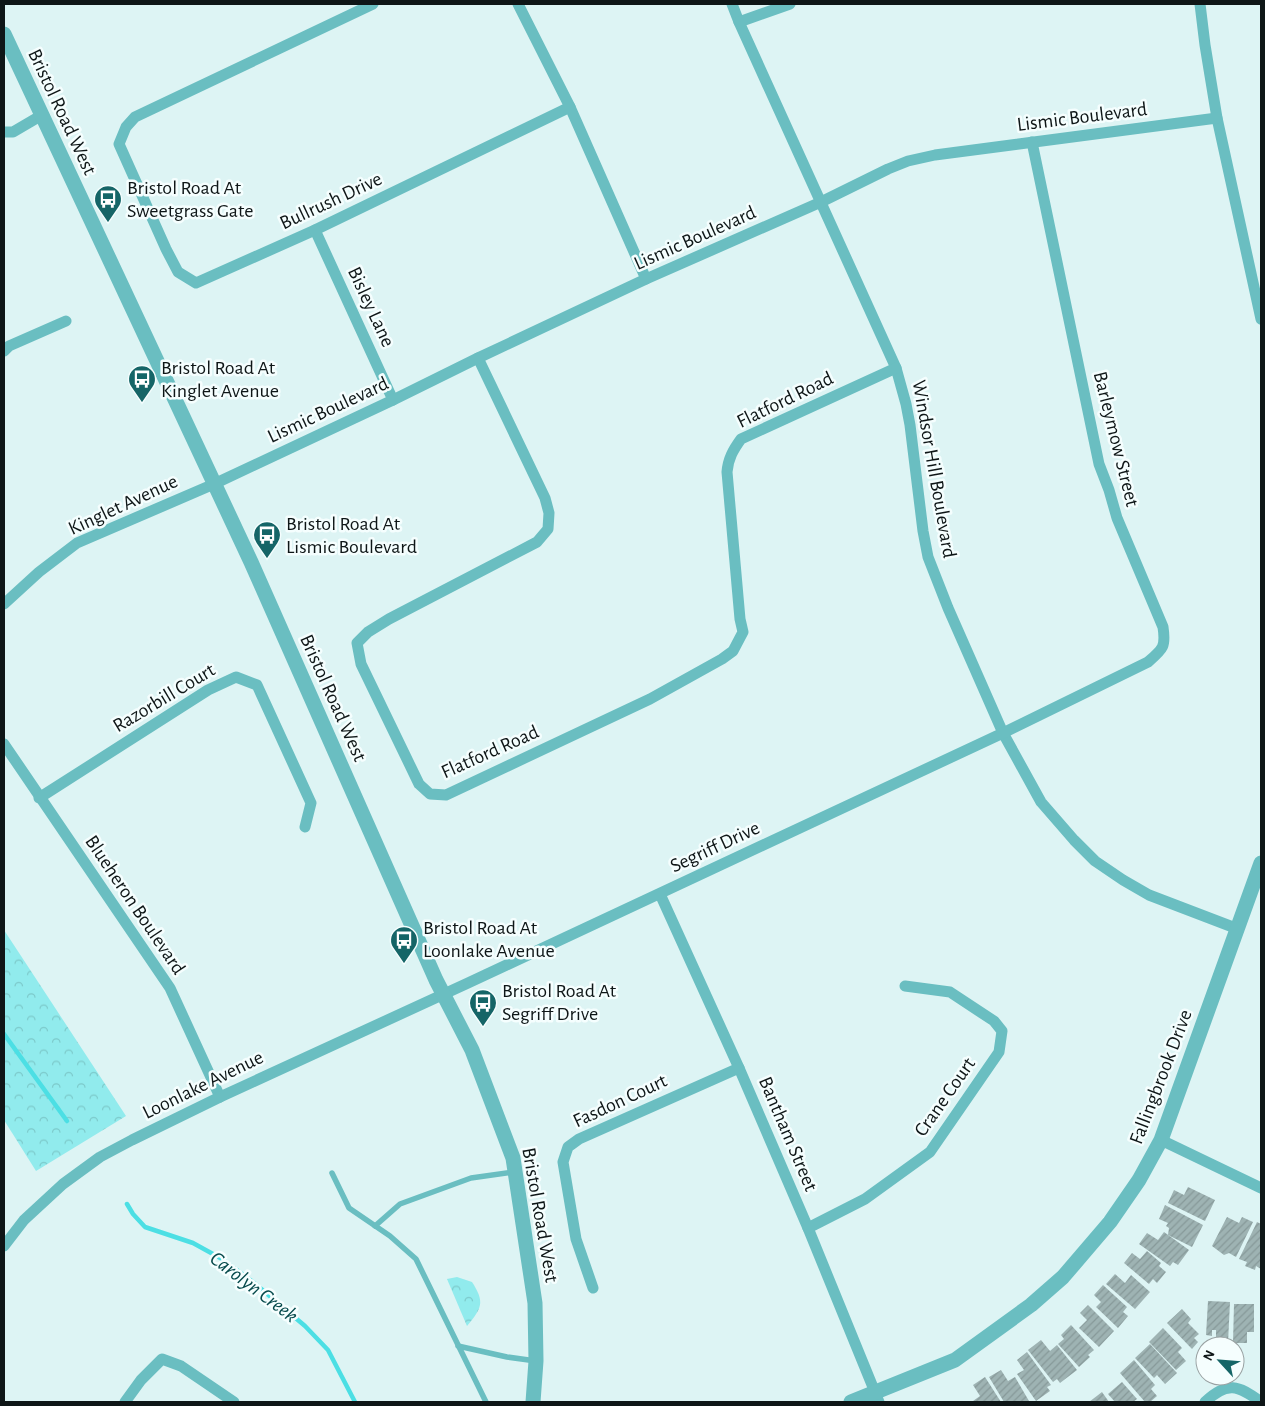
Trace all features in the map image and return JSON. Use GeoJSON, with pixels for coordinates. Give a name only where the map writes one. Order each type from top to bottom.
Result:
{"type":"FeatureCollection","features":[{"type":"Feature","properties":{"kind":"street","name":"Bullrush Drive"},"geometry":{"type":"LineString","coordinates":[[373,4],[135,117],[126,127],[119,144],[178,272],[196,283],[315,230],[570,108]]}},
{"type":"Feature","properties":{"kind":"street"},"geometry":{"type":"LineString","coordinates":[[518,4],[570,108],[646,279]]}},
{"type":"Feature","properties":{"kind":"street","name":"Windsor Hill Boulevard"},"geometry":{"type":"LineString","coordinates":[[732,4],[896,368],[908,418],[922,531],[928,558],[1003,733],[1041,802],[1074,840],[1095,860],[1148,895],[1238,929]]}},
{"type":"Feature","properties":{"kind":"street"},"geometry":{"type":"LineString","coordinates":[[739,22],[790,4]]}},
{"type":"Feature","properties":{"kind":"street"},"geometry":{"type":"LineString","coordinates":[[1200,4],[1217,118],[1261,319]]}},
{"type":"Feature","properties":{"kind":"street","name":"Bristol Road West"},"geometry":{"type":"LineString","coordinates":[[4,34],[255,571],[443,995],[472,1050],[513,1158],[535,1303],[536,1361],[533,1402]]}},
{"type":"Feature","properties":{"kind":"street"},"geometry":{"type":"LineString","coordinates":[[4,132],[13,132],[42,115]]}},
{"type":"Feature","properties":{"kind":"street","name":"Lismic Boulevard"},"geometry":{"type":"LineString","coordinates":[[214,484],[646,279],[821,202],[908,161],[935,155],[1217,118]]}},
{"type":"Feature","properties":{"kind":"street","name":"Barleymow Street"},"geometry":{"type":"LineString","coordinates":[[1003,733],[1148,662],[1160,652],[1165,642],[1163,627],[1116,518],[1109,490],[1099,464],[1032,142]]}},
{"type":"Feature","properties":{"kind":"street","name":"Bisley Lane"},"geometry":{"type":"LineString","coordinates":[[315,230],[393,400]]}},
{"type":"Feature","properties":{"kind":"street"},"geometry":{"type":"LineString","coordinates":[[4,351],[9,346],[66,321]]}},
{"type":"Feature","properties":{"kind":"street","name":"Flatford Road"},"geometry":{"type":"LineString","coordinates":[[478,358],[545,498],[550,512],[548,529],[537,542],[389,619],[368,632],[357,643],[361,664],[419,784],[430,794],[446,795],[490,775],[650,699],[733,651],[743,632],[740,619],[727,472],[728,461],[734,449],[741,439],[896,368]]}},
{"type":"Feature","properties":{"kind":"street","name":"Kinglet Avenue"},"geometry":{"type":"LineString","coordinates":[[4,604],[39,572],[78,544],[214,484]]}},
{"type":"Feature","properties":{"kind":"street","name":"Razorbill Court"},"geometry":{"type":"LineString","coordinates":[[40,798],[208,690],[236,677],[256,685],[311,803],[305,827]]}},
{"type":"Feature","properties":{"kind":"street","name":"Segriff Drive"},"geometry":{"type":"LineString","coordinates":[[443,995],[1003,733]]}},
{"type":"Feature","properties":{"kind":"street","name":"Blueheron Boulevard"},"geometry":{"type":"LineString","coordinates":[[4,744],[170,988],[220,1097]]}},
{"type":"Feature","properties":{"kind":"street","name":"Fallingbrook Drive"},"geometry":{"type":"LineString","coordinates":[[851,1402],[877,1397],[955,1360],[1030,1305],[1056,1283],[1124,1204],[1162,1140],[1261,863]]}},
{"type":"Feature","properties":{"kind":"street","name":"Bantham Street"},"geometry":{"type":"LineString","coordinates":[[660,894],[808,1228],[877,1397]]}},
{"type":"Feature","properties":{"kind":"street","name":"Crane Court"},"geometry":{"type":"LineString","coordinates":[[808,1228],[865,1199],[930,1152],[998,1052],[1002,1032],[994,1021],[950,992],[905,986]]}},
{"type":"Feature","properties":{"kind":"street","name":"Loonlake Avenue"},"geometry":{"type":"LineString","coordinates":[[4,1246],[24,1220],[63,1184],[100,1157],[220,1097],[443,995]]}},
{"type":"Feature","properties":{"kind":"street","name":"Fasdon Court"},"geometry":{"type":"LineString","coordinates":[[593,1288],[576,1239],[564,1172],[563,1162],[568,1147],[578,1138],[738,1068]]}},
{"type":"Feature","properties":{"kind":"street"},"geometry":{"type":"LineString","coordinates":[[1162,1140],[1261,1188]]}},
{"type":"Feature","properties":{"kind":"street"},"geometry":{"type":"LineString","coordinates":[[125,1402],[141,1380],[162,1359],[181,1366],[234,1402]]}},
{"type":"Feature","properties":{"kind":"street"},"geometry":{"type":"LineString","coordinates":[[1204,1402],[1220,1390],[1229,1387],[1242,1389],[1261,1402]]}},
{"type":"Feature","properties":{"kind":"lane"},"geometry":{"type":"LineString","coordinates":[[375,1226],[400,1204],[471,1178],[515,1172]]}},
{"type":"Feature","properties":{"kind":"lane"},"geometry":{"type":"LineString","coordinates":[[332,1173],[349,1208],[390,1236],[416,1259],[486,1402]]}},
{"type":"Feature","properties":{"kind":"lane"},"geometry":{"type":"LineString","coordinates":[[458,1346],[507,1357],[536,1361]]}},
{"type":"Feature","properties":{"kind":"green space"},"geometry":{"type":"Polygon","coordinates":[[[4,930],[126,1116],[36,1171],[4,1120],[4,930]]]}},
{"type":"Feature","properties":{"kind":"green space"},"geometry":{"type":"Polygon","coordinates":[[[457,1277],[472,1282],[479,1295],[479,1309],[467,1326],[447,1279],[457,1277]]]}},
{"type":"Feature","properties":{"kind":"building"},"geometry":{"type":"Polygon","coordinates":[[[1188,1187],[1215,1200],[1205,1221],[1168,1203],[1174,1190],[1184,1195],[1188,1187]]]}},
{"type":"Feature","properties":{"kind":"building"},"geometry":{"type":"Polygon","coordinates":[[[1165,1205],[1203,1225],[1192,1247],[1168,1235],[1169,1228],[1166,1226],[1168,1223],[1159,1219],[1165,1205]]]}},
{"type":"Feature","properties":{"kind":"building"},"geometry":{"type":"Polygon","coordinates":[[[1227,1217],[1239,1223],[1242,1217],[1253,1222],[1236,1257],[1229,1253],[1224,1255],[1212,1246],[1227,1217]]]}},
{"type":"Feature","properties":{"kind":"building"},"geometry":{"type":"Polygon","coordinates":[[[1257,1222],[1261,1224],[1261,1269],[1256,1266],[1255,1270],[1245,1266],[1247,1262],[1239,1259],[1257,1222]]]}},
{"type":"Feature","properties":{"kind":"building"},"geometry":{"type":"Polygon","coordinates":[[[1164,1232],[1189,1250],[1178,1265],[1173,1262],[1170,1266],[1139,1244],[1147,1233],[1158,1240],[1164,1232]]]}},
{"type":"Feature","properties":{"kind":"building"},"geometry":{"type":"Polygon","coordinates":[[[1147,1251],[1161,1263],[1159,1266],[1166,1272],[1157,1283],[1153,1279],[1149,1284],[1124,1263],[1132,1253],[1140,1259],[1147,1251]]]}},
{"type":"Feature","properties":{"kind":"building"},"geometry":{"type":"Polygon","coordinates":[[[1115,1274],[1125,1283],[1131,1275],[1150,1292],[1135,1309],[1106,1284],[1115,1274]]]}},
{"type":"Feature","properties":{"kind":"building"},"geometry":{"type":"Polygon","coordinates":[[[1103,1285],[1127,1307],[1123,1312],[1128,1316],[1118,1328],[1096,1307],[1101,1302],[1094,1295],[1103,1285]]]}},
{"type":"Feature","properties":{"kind":"building"},"geometry":{"type":"Polygon","coordinates":[[[1208,1301],[1230,1302],[1228,1336],[1216,1336],[1216,1330],[1212,1330],[1212,1336],[1206,1335],[1208,1301]]]}},
{"type":"Feature","properties":{"kind":"building"},"geometry":{"type":"Polygon","coordinates":[[[1234,1304],[1254,1304],[1254,1332],[1247,1332],[1247,1343],[1245,1343],[1245,1336],[1233,1336],[1234,1304]]]}},
{"type":"Feature","properties":{"kind":"building"},"geometry":{"type":"Polygon","coordinates":[[[1088,1305],[1114,1331],[1099,1347],[1079,1328],[1087,1320],[1080,1313],[1088,1305]]]}},
{"type":"Feature","properties":{"kind":"building"},"geometry":{"type":"Polygon","coordinates":[[[1182,1309],[1191,1319],[1188,1323],[1199,1334],[1194,1338],[1195,1346],[1192,1349],[1167,1323],[1182,1309]]]}},
{"type":"Feature","properties":{"kind":"building"},"geometry":{"type":"Polygon","coordinates":[[[1071,1325],[1094,1350],[1088,1355],[1090,1357],[1079,1367],[1058,1344],[1064,1339],[1061,1335],[1071,1325]]]}},
{"type":"Feature","properties":{"kind":"building"},"geometry":{"type":"Polygon","coordinates":[[[1163,1328],[1182,1348],[1178,1352],[1186,1361],[1176,1370],[1149,1342],[1163,1328]]]}},
{"type":"Feature","properties":{"kind":"building"},"geometry":{"type":"Polygon","coordinates":[[[1041,1340],[1050,1351],[1057,1345],[1077,1370],[1060,1383],[1057,1379],[1053,1382],[1028,1350],[1041,1340]]]}},
{"type":"Feature","properties":{"kind":"building"},"geometry":{"type":"Polygon","coordinates":[[[1150,1344],[1177,1373],[1165,1384],[1157,1375],[1154,1378],[1135,1358],[1150,1344]]]}},
{"type":"Feature","properties":{"kind":"building"},"geometry":{"type":"Polygon","coordinates":[[[1027,1352],[1051,1385],[1047,1387],[1050,1391],[1036,1401],[1017,1374],[1024,1370],[1017,1360],[1027,1352]]]}},
{"type":"Feature","properties":{"kind":"building"},"geometry":{"type":"Polygon","coordinates":[[[1134,1360],[1155,1385],[1151,1389],[1157,1396],[1150,1402],[1145,1402],[1120,1373],[1134,1360]]]}},
{"type":"Feature","properties":{"kind":"building"},"geometry":{"type":"Polygon","coordinates":[[[1001,1370],[1008,1381],[1015,1377],[1029,1401],[1004,1402],[989,1377],[1001,1370]]]}},
{"type":"Feature","properties":{"kind":"building"},"geometry":{"type":"Polygon","coordinates":[[[985,1377],[1001,1402],[973,1401],[980,1396],[973,1385],[985,1377]]]}},
{"type":"Feature","properties":{"kind":"building"},"geometry":{"type":"Polygon","coordinates":[[[1122,1382],[1137,1399],[1133,1402],[1115,1402],[1108,1394],[1122,1382]]]}},
{"type":"Feature","properties":{"kind":"building"},"geometry":{"type":"Polygon","coordinates":[[[1102,1392],[1109,1402],[1089,1402],[1102,1392]]]}},
{"type":"Feature","properties":{"kind":"waterway","name":"Carolyn Creek"},"geometry":{"type":"LineString","coordinates":[[4,1034],[67,1121]]}},
{"type":"Feature","properties":{"kind":"waterway","name":"Carolyn Creek"},"geometry":{"type":"LineString","coordinates":[[127,1204],[145,1227],[193,1243],[222,1259],[253,1282],[305,1326],[328,1350],[355,1402]]}},
{"type":"Feature","properties":{"kind":"place","name":"Bristol Road At Sweetgrass Gate"},"geometry":{"type":"Point","coordinates":[108,223]}},
{"type":"Feature","properties":{"kind":"place","name":"Bristol Road At Kinglet Avenue"},"geometry":{"type":"Point","coordinates":[142,403]}},
{"type":"Feature","properties":{"kind":"place","name":"Bristol Road At Lismic Boulevard"},"geometry":{"type":"Point","coordinates":[267,559]}},
{"type":"Feature","properties":{"kind":"place","name":"Bristol Road At Loonlake Avenue"},"geometry":{"type":"Point","coordinates":[404,964]}},
{"type":"Feature","properties":{"kind":"place","name":"Bristol Road At Segriff Drive"},"geometry":{"type":"Point","coordinates":[483,1027]}}]}
